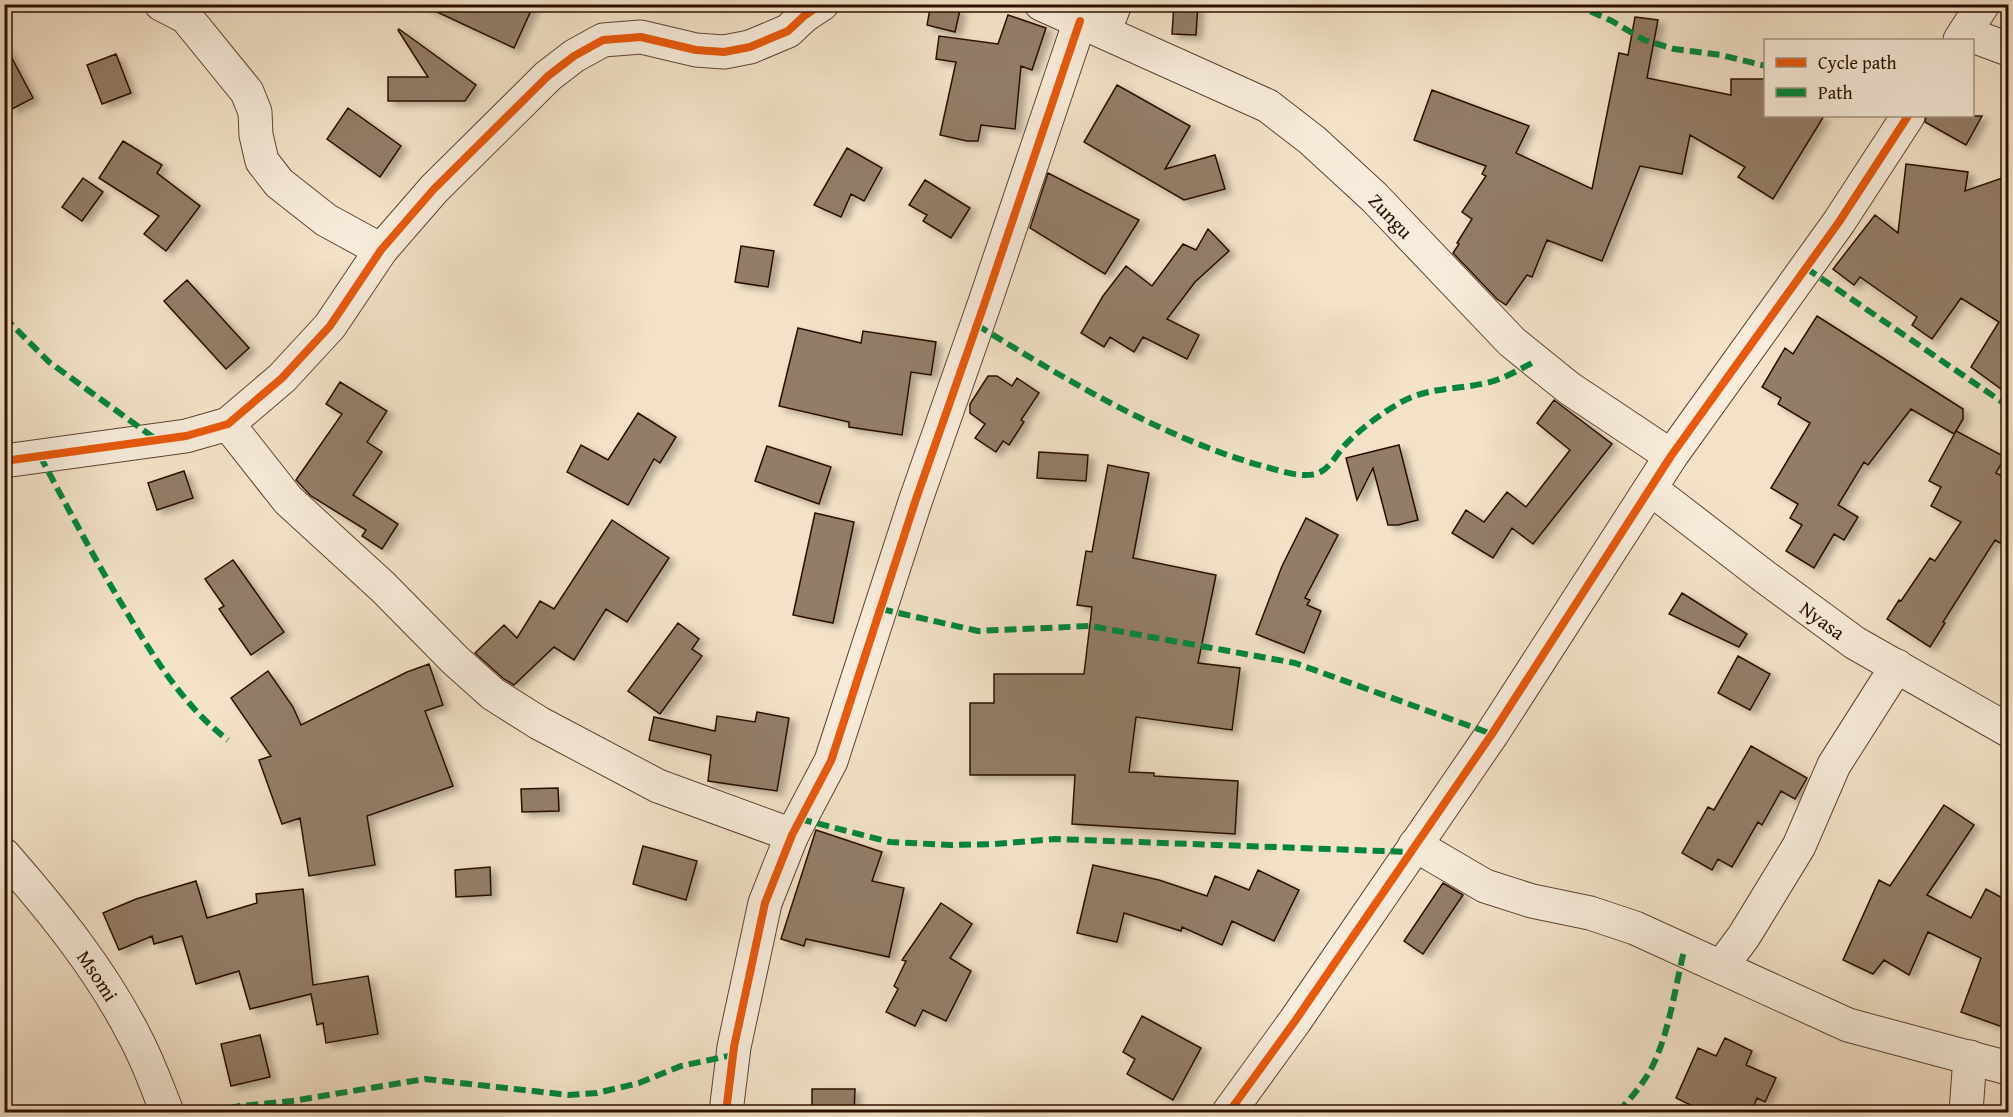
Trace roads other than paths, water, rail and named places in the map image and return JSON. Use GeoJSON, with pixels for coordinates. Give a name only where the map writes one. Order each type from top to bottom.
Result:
{"type":"FeatureCollection","features":[{"type":"Feature","properties":{"kind":"street"},"geometry":{"type":"LineString","coordinates":[[4,461],[186,436],[228,424],[282,378],[330,326],[381,250],[434,189],[548,76],[574,56],[603,40],[641,38],[696,50],[724,52],[750,47],[788,31],[822,4]]}},
{"type":"Feature","properties":{"kind":"street","name":"Zungu"},"geometry":{"type":"LineString","coordinates":[[1041,4],[1100,19],[1268,106],[1312,140],[1374,196],[1512,342],[1569,388],[1671,456]]}},
{"type":"Feature","properties":{"kind":"street"},"geometry":{"type":"LineString","coordinates":[[1962,37],[1983,4]]}},
{"type":"Feature","properties":{"kind":"street"},"geometry":{"type":"LineString","coordinates":[[181,9],[247,92],[255,112],[256,135],[262,161],[279,183],[326,220],[381,250]]}},
{"type":"Feature","properties":{"kind":"street"},"geometry":{"type":"LineString","coordinates":[[726,1113],[734,1047],[765,903],[792,836],[831,761],[915,502],[984,306],[1100,19]]}},
{"type":"Feature","properties":{"kind":"street"},"geometry":{"type":"LineString","coordinates":[[1974,40],[2008,49]]}},
{"type":"Feature","properties":{"kind":"street"},"geometry":{"type":"LineString","coordinates":[[1229,1113],[1492,734],[1652,489],[1671,456],[1839,222],[1907,117]]}},
{"type":"Feature","properties":{"kind":"street"},"geometry":{"type":"LineString","coordinates":[[228,424],[288,500],[383,587],[455,660],[493,694],[539,723],[658,786],[792,836]]}},
{"type":"Feature","properties":{"kind":"street","name":"Nyasa"},"geometry":{"type":"LineString","coordinates":[[1652,489],[1765,577],[1855,643],[2008,730]]}},
{"type":"Feature","properties":{"kind":"street"},"geometry":{"type":"LineString","coordinates":[[1720,967],[1744,936],[1799,846],[1834,765],[1897,666]]}},
{"type":"Feature","properties":{"kind":"street"},"geometry":{"type":"LineString","coordinates":[[1415,845],[1485,886],[1532,901],[1590,913],[1635,928],[1848,1025],[2008,1068]]}},
{"type":"Feature","properties":{"kind":"street","name":"Msomi"},"geometry":{"type":"LineString","coordinates":[[4,855],[78,944],[103,980],[135,1037],[167,1113]]}},
{"type":"Feature","properties":{"kind":"street"},"geometry":{"type":"LineString","coordinates":[[1966,1113],[1970,1057]]}}]}
